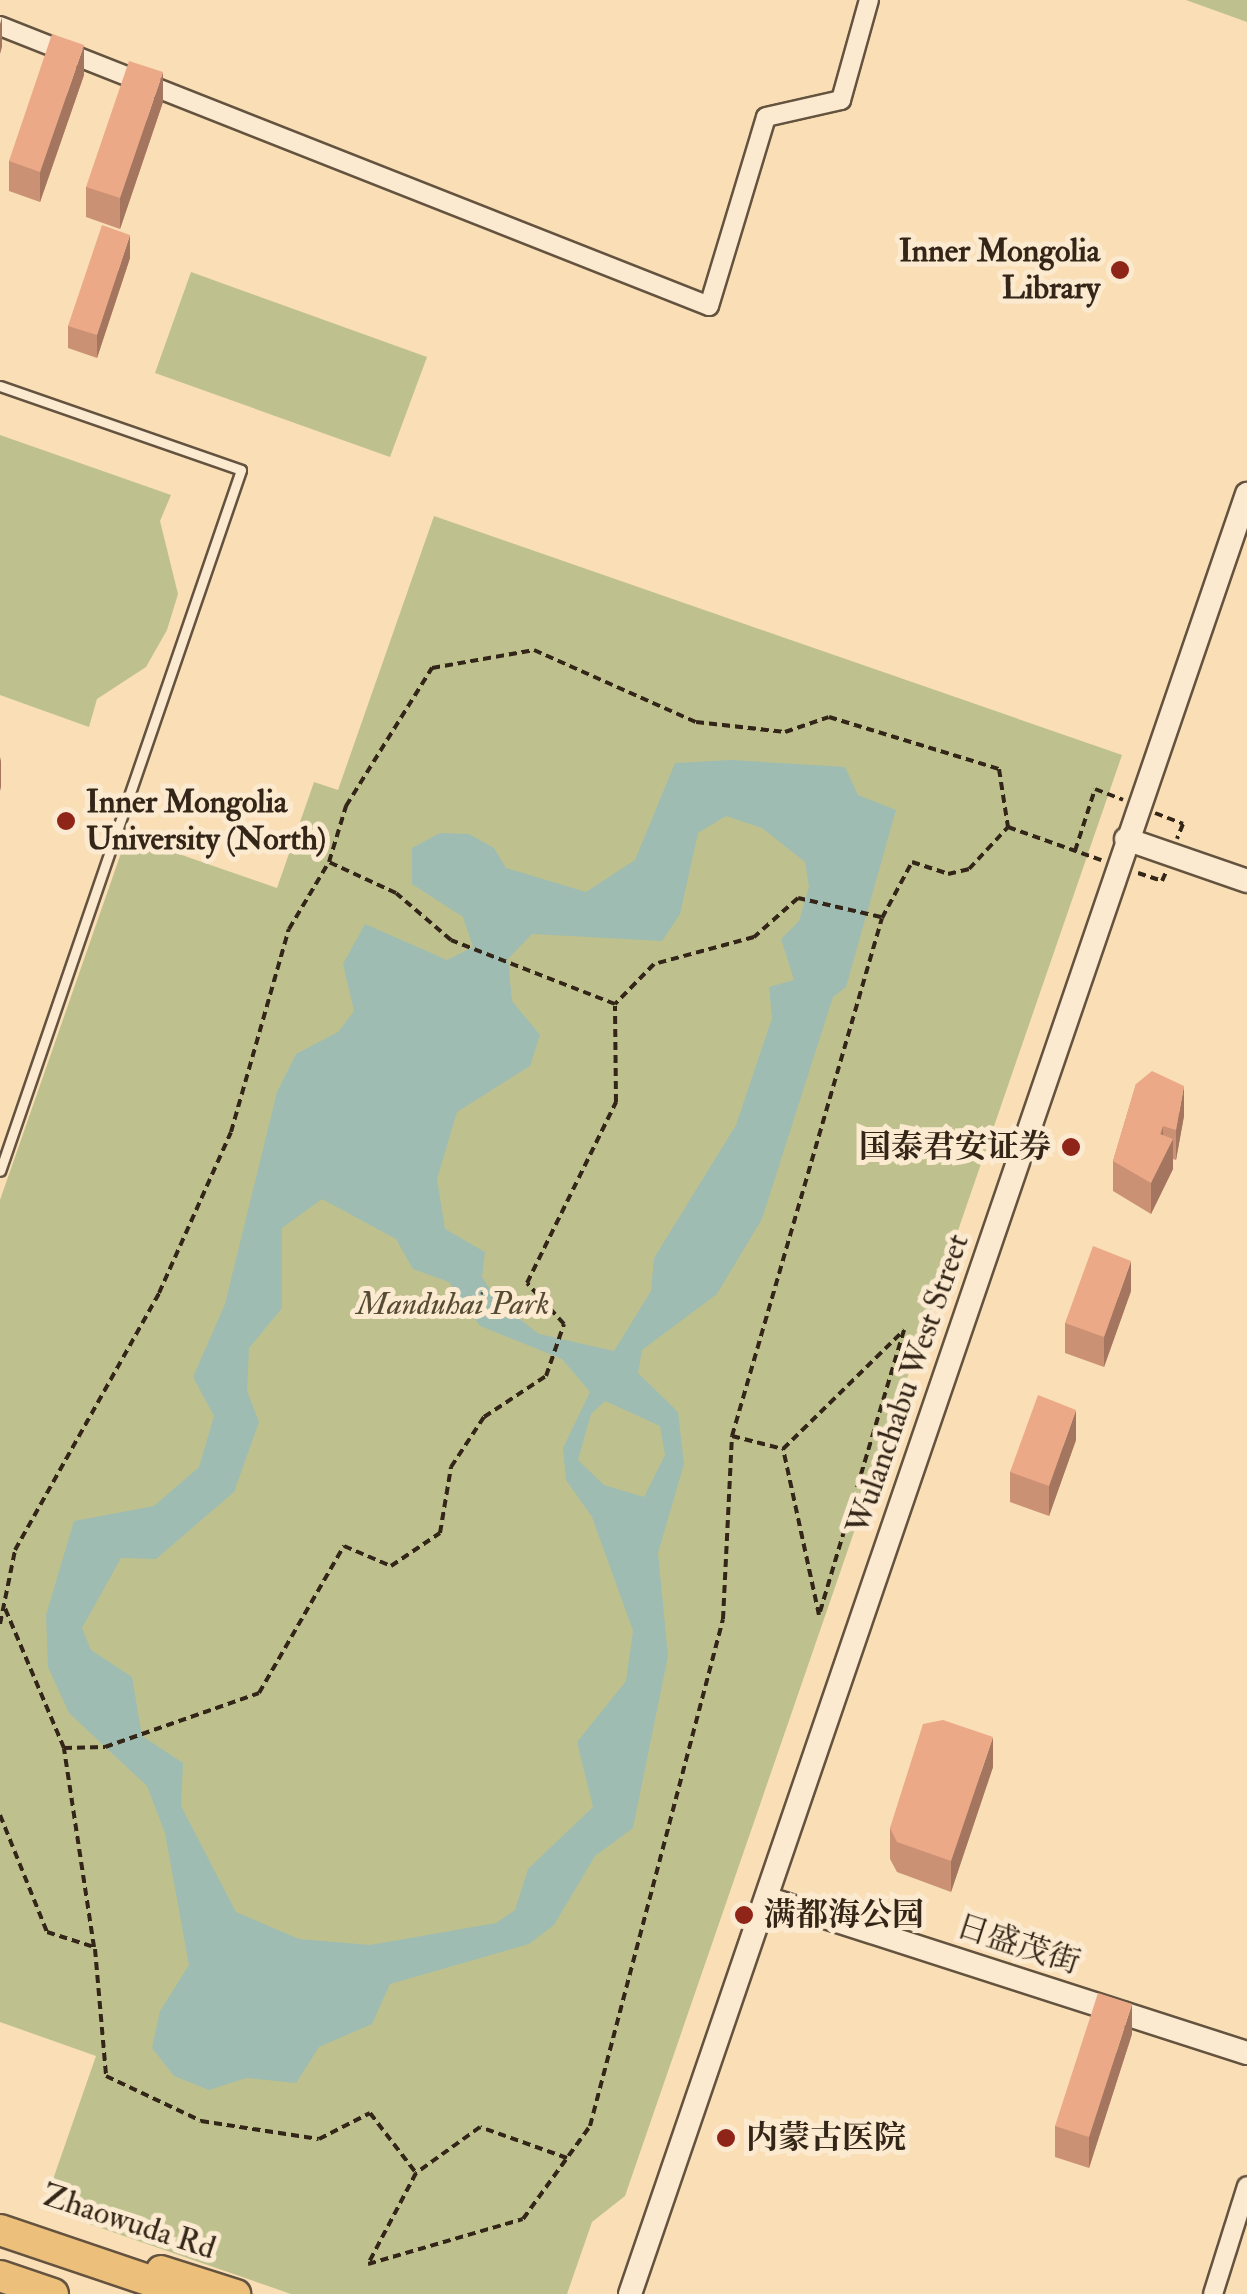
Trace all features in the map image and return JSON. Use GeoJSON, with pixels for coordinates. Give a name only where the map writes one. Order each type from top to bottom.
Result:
{"type":"FeatureCollection","features":[{"type":"Feature","properties":{"kind":"highway"},"geometry":{"type":"LineString","coordinates":[[0,2230],[189,2294]]}},
{"type":"Feature","properties":{"kind":"highway"},"geometry":{"type":"LineString","coordinates":[[0,2246],[139,2294]]}},
{"type":"Feature","properties":{"kind":"highway"},"geometry":{"type":"LineString","coordinates":[[0,2276],[53,2294]]}},
{"type":"Feature","properties":{"kind":"main road","name":"Zhaowuda Rd"},"geometry":{"type":"LineString","coordinates":[[0,2217],[236,2294]]}},
{"type":"Feature","properties":{"kind":"street"},"geometry":{"type":"LineString","coordinates":[[0,26],[710,306],[766,117],[841,100],[869,0]]}},
{"type":"Feature","properties":{"kind":"street","name":"Wulanchabu West Street"},"geometry":{"type":"LineString","coordinates":[[630,2294],[769,1899],[1126,839],[1247,494]]}},
{"type":"Feature","properties":{"kind":"street"},"geometry":{"type":"LineString","coordinates":[[1126,839],[1247,881]]}},
{"type":"Feature","properties":{"kind":"street","name":"日盛茂街"},"geometry":{"type":"LineString","coordinates":[[769,1899],[1247,2053]]}},
{"type":"Feature","properties":{"kind":"street"},"geometry":{"type":"LineString","coordinates":[[1214,2294],[1247,2186]]}},
{"type":"Feature","properties":{"kind":"lane"},"geometry":{"type":"LineString","coordinates":[[0,386],[241,470],[0,1171]]}},
{"type":"Feature","properties":{"kind":"lane"},"geometry":{"type":"LineString","coordinates":[[0,1134],[12,1138]]}},
{"type":"Feature","properties":{"kind":"path"},"geometry":{"type":"LineString","coordinates":[[0,1624],[15,1550],[160,1293],[231,1132],[289,930],[329,862],[346,806],[432,668],[534,650],[696,722],[785,732],[829,717],[999,769],[1008,827]]}},
{"type":"Feature","properties":{"kind":"path"},"geometry":{"type":"LineString","coordinates":[[1008,827],[1075,851]]}},
{"type":"Feature","properties":{"kind":"path"},"geometry":{"type":"LineString","coordinates":[[567,2158],[480,2127],[416,2173],[368,2264],[523,2220],[590,2126],[724,1619],[732,1436],[882,918],[912,862],[948,874],[969,869],[1008,827]]}},
{"type":"Feature","properties":{"kind":"path"},"geometry":{"type":"LineString","coordinates":[[329,862],[396,892],[451,940],[615,1004]]}},
{"type":"Feature","properties":{"kind":"path"},"geometry":{"type":"LineString","coordinates":[[64,1748],[105,1748],[259,1693],[344,1546],[391,1566],[440,1533],[452,1467],[484,1416],[546,1376],[564,1324],[527,1283],[616,1102],[615,1004],[654,964],[754,936],[798,898],[882,918]]}},
{"type":"Feature","properties":{"kind":"path"},"geometry":{"type":"LineString","coordinates":[[904,1330],[818,1615],[783,1449],[904,1330]]}},
{"type":"Feature","properties":{"kind":"path"},"geometry":{"type":"LineString","coordinates":[[732,1436],[783,1449]]}},
{"type":"Feature","properties":{"kind":"path"},"geometry":{"type":"LineString","coordinates":[[4,1606],[64,1748],[94,1948],[106,2076],[200,2121],[320,2139],[370,2113],[416,2173]]}},
{"type":"Feature","properties":{"kind":"path"},"geometry":{"type":"LineString","coordinates":[[0,1816],[46,1932],[94,1948]]}},
{"type":"Feature","properties":{"kind":"green space"},"geometry":{"type":"Polygon","coordinates":[[[1186,0],[1247,0],[1247,22],[1186,0]]]}},
{"type":"Feature","properties":{"kind":"green space"},"geometry":{"type":"Polygon","coordinates":[[[191,272],[427,357],[390,457],[155,373],[191,272]]]}},
{"type":"Feature","properties":{"kind":"green space"},"geometry":{"type":"Polygon","coordinates":[[[0,435],[171,495],[160,521],[178,594],[167,630],[146,667],[97,699],[89,727],[0,695],[0,435]]]}},
{"type":"Feature","properties":{"kind":"green space","name":"Manduhai Park"},"geometry":{"type":"Polygon","coordinates":[[[434,516],[1122,755],[625,2196],[592,2222],[567,2294],[291,2294],[43,2208],[96,2056],[0,2022],[0,1200],[127,836],[277,888],[314,782],[338,790],[434,516]]]}},
{"type":"Feature","properties":{"kind":"water"},"geometry":{"type":"Polygon","coordinates":[[[731,760],[845,767],[858,795],[896,810],[846,987],[833,997],[762,1219],[717,1294],[642,1350],[638,1373],[678,1412],[684,1464],[658,1553],[668,1656],[633,1828],[595,1856],[554,1925],[529,1944],[390,1984],[372,2024],[319,2047],[296,2083],[246,2078],[209,2090],[174,2076],[152,2048],[160,2011],[189,1965],[165,1833],[147,1786],[69,1713],[48,1667],[46,1615],[74,1521],[154,1506],[199,1467],[214,1416],[193,1377],[225,1304],[277,1092],[296,1054],[338,1032],[354,1011],[343,964],[365,924],[447,960],[473,947],[463,917],[412,884],[412,848],[440,833],[469,834],[494,848],[506,868],[586,892],[635,860],[675,763],[731,760]],[[726,816],[698,833],[680,914],[662,941],[532,934],[508,959],[512,1001],[540,1035],[530,1066],[457,1112],[437,1179],[445,1229],[485,1252],[482,1277],[499,1303],[539,1334],[614,1351],[651,1291],[654,1258],[736,1125],[772,1018],[769,987],[794,980],[781,939],[799,921],[809,887],[805,862],[762,828],[726,816]],[[322,1199],[282,1228],[282,1308],[249,1348],[247,1391],[259,1422],[234,1492],[156,1559],[121,1558],[82,1628],[91,1650],[132,1677],[142,1736],[183,1763],[181,1806],[236,1912],[299,1939],[370,1945],[496,1923],[515,1910],[528,1869],[593,1807],[577,1742],[626,1681],[633,1631],[592,1517],[566,1480],[563,1448],[590,1392],[562,1359],[480,1326],[449,1282],[413,1269],[396,1239],[322,1199]],[[605,1401],[591,1414],[578,1460],[604,1485],[644,1497],[665,1455],[660,1426],[605,1401]]]}},
{"type":"Feature","properties":{"kind":"building"},"geometry":{"type":"Polygon","coordinates":[[[52,34],[84,45],[40,172],[9,161],[52,34]]]}},
{"type":"Feature","properties":{"kind":"building"},"geometry":{"type":"Polygon","coordinates":[[[129,61],[163,72],[120,198],[86,187],[129,61]]]}},
{"type":"Feature","properties":{"kind":"building"},"geometry":{"type":"Polygon","coordinates":[[[102,225],[130,235],[97,335],[68,326],[102,225]]]}},
{"type":"Feature","properties":{"kind":"building"},"geometry":{"type":"Polygon","coordinates":[[[1152,1071],[1184,1086],[1176,1130],[1163,1126],[1160,1134],[1173,1139],[1151,1183],[1113,1161],[1136,1084],[1152,1071]]]}},
{"type":"Feature","properties":{"kind":"building"},"geometry":{"type":"Polygon","coordinates":[[[1093,1246],[1131,1261],[1104,1337],[1065,1323],[1093,1246]]]}},
{"type":"Feature","properties":{"kind":"building"},"geometry":{"type":"Polygon","coordinates":[[[1038,1395],[1076,1410],[1049,1486],[1010,1472],[1038,1395]]]}},
{"type":"Feature","properties":{"kind":"building"},"geometry":{"type":"Polygon","coordinates":[[[943,1720],[993,1737],[951,1861],[897,1842],[890,1828],[923,1724],[943,1720]]]}},
{"type":"Feature","properties":{"kind":"building"},"geometry":{"type":"Polygon","coordinates":[[[1098,1993],[1132,2004],[1089,2137],[1055,2126],[1098,1993]]]}},
{"type":"Feature","properties":{"kind":"place","name":"Inner Mongolia Library"},"geometry":{"type":"Point","coordinates":[1120,270]}},
{"type":"Feature","properties":{"kind":"place","name":"Inner Mongolia University (North)"},"geometry":{"type":"Point","coordinates":[66,821]}},
{"type":"Feature","properties":{"kind":"place","name":"国泰君安证券"},"geometry":{"type":"Point","coordinates":[1071,1147]}},
{"type":"Feature","properties":{"kind":"place","name":"满都海公园"},"geometry":{"type":"Point","coordinates":[744,1915]}},
{"type":"Feature","properties":{"kind":"place","name":"内蒙古医院"},"geometry":{"type":"Point","coordinates":[726,2138]}}]}
